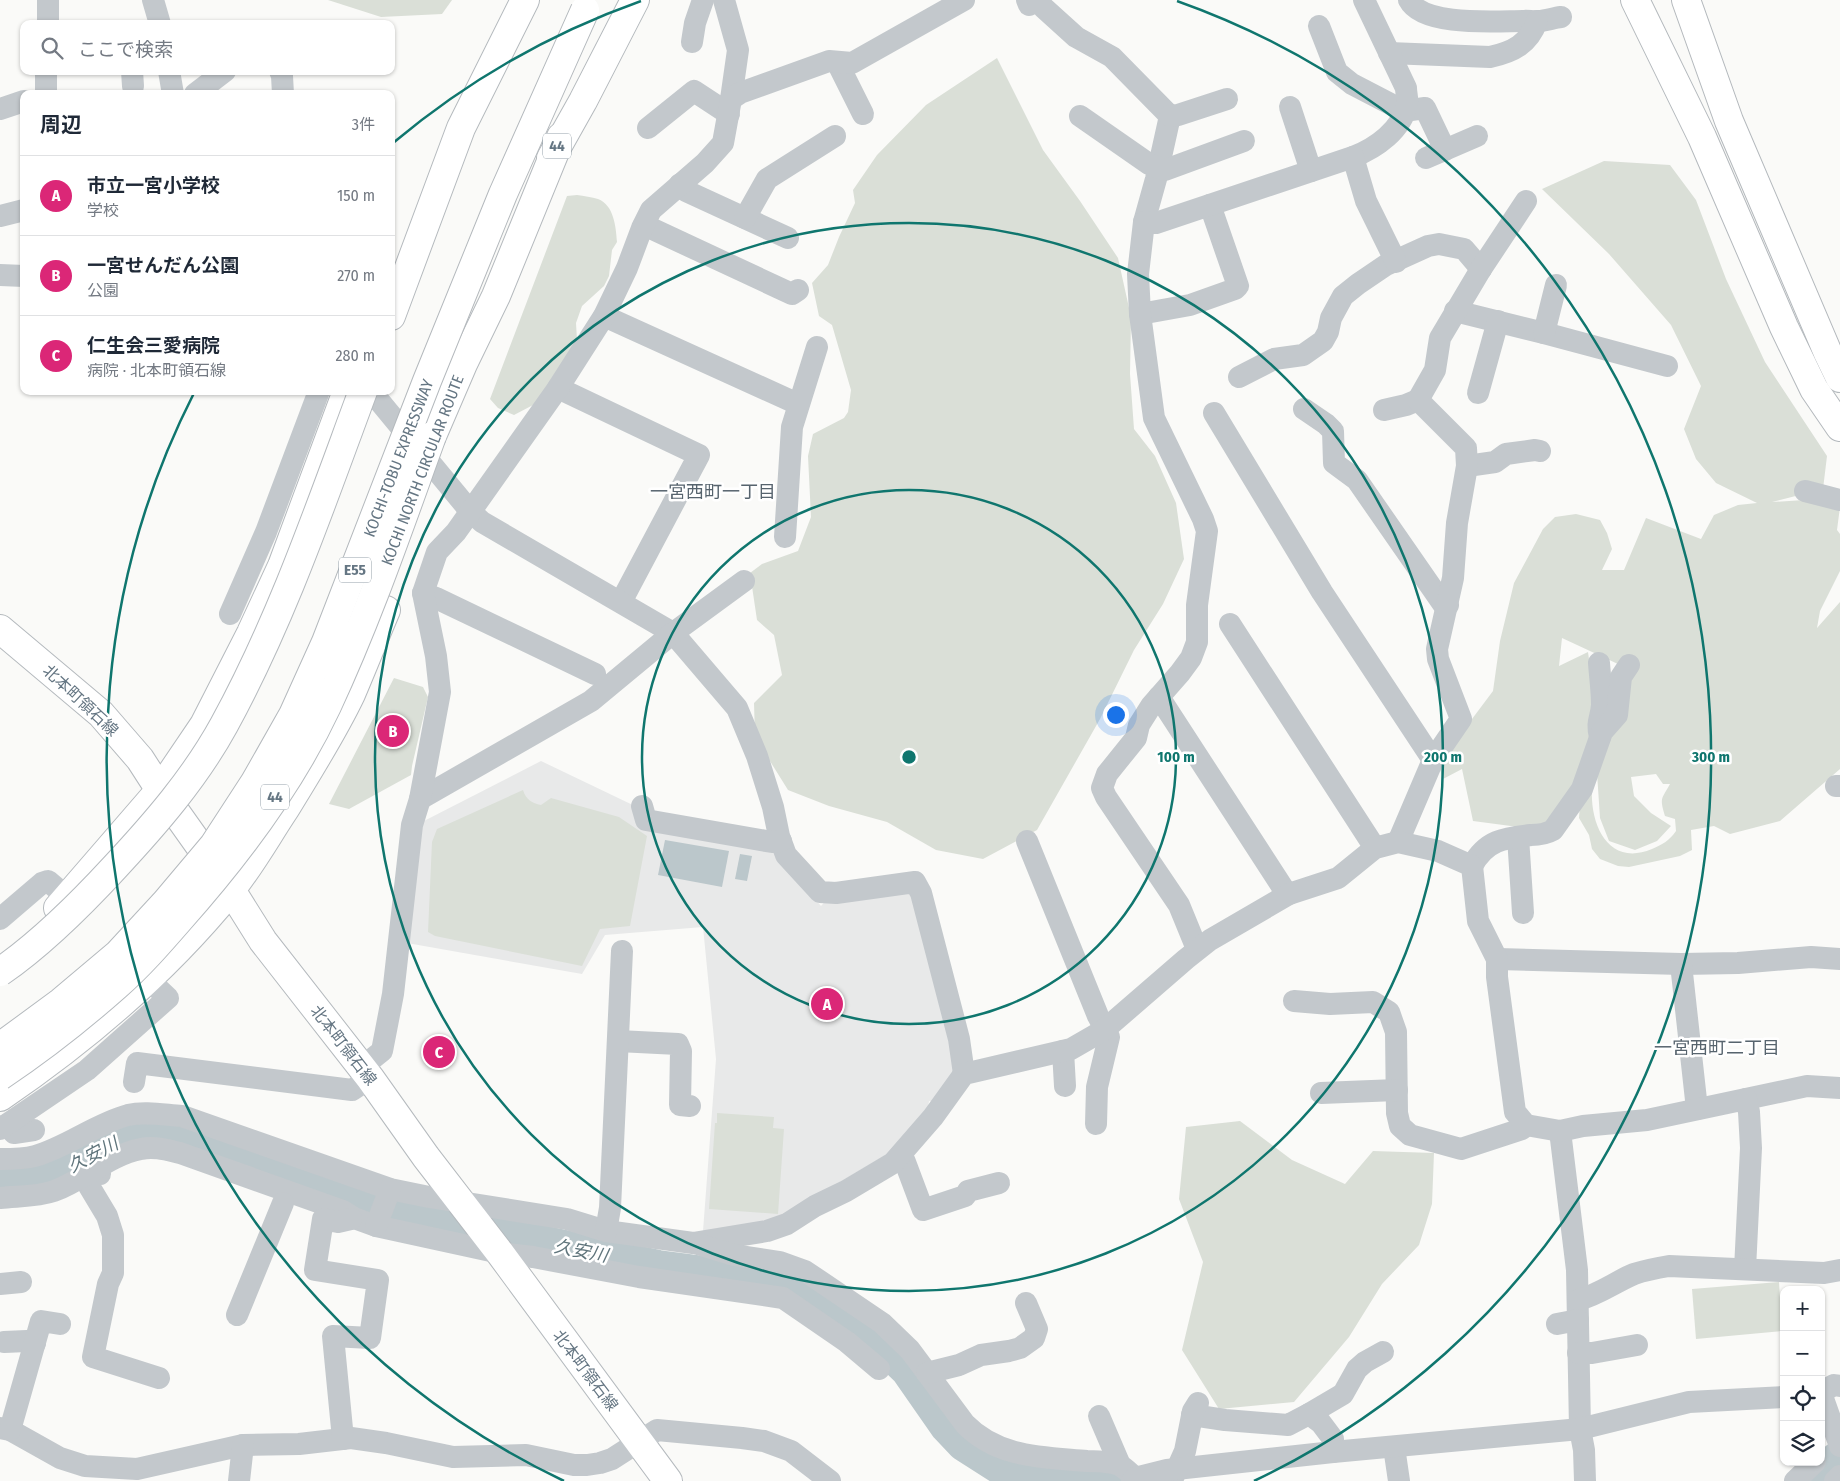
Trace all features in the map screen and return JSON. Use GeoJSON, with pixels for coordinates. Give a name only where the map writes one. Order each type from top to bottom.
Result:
{"type":"FeatureCollection","features":[{"type":"Feature","properties":{"kind":"main road"},"geometry":{"type":"LineString","coordinates":[[395,268],[415,219],[525,0]]}},
{"type":"Feature","properties":{"kind":"main road","name":"KOCHI NORTH CIRCULAR ROUTE"},"geometry":{"type":"LineString","coordinates":[[0,1076],[116,986],[140,963],[208,887],[256,825],[291,770],[326,707],[356,639],[438,444],[463,364],[496,296],[551,158],[627,0]]}},
{"type":"Feature","properties":{"kind":"main road"},"geometry":{"type":"LineString","coordinates":[[551,158],[635,0]]}},
{"type":"Feature","properties":{"kind":"main road"},"geometry":{"type":"LineString","coordinates":[[1635,0],[1702,137],[1784,327],[1814,389],[1840,427]]}},
{"type":"Feature","properties":{"kind":"main road"},"geometry":{"type":"LineString","coordinates":[[1686,0],[1730,121],[1840,378]]}},
{"type":"Feature","properties":{"kind":"main road","name":"KOCHI-TOBU EXPRESSWAY"},"geometry":{"type":"LineString","coordinates":[[0,1047],[61,1002],[111,960],[166,902],[214,845],[255,782],[293,715],[337,615],[427,381],[503,194],[588,3]]}},
{"type":"Feature","properties":{"kind":"main road"},"geometry":{"type":"LineString","coordinates":[[395,305],[461,128]]}},
{"type":"Feature","properties":{"kind":"main road"},"geometry":{"type":"LineString","coordinates":[[1812,316],[1840,366]]}},
{"type":"Feature","properties":{"kind":"main road"},"geometry":{"type":"LineString","coordinates":[[1784,327],[1808,392],[1840,450]]}},
{"type":"Feature","properties":{"kind":"main road"},"geometry":{"type":"LineString","coordinates":[[0,958],[47,919],[68,898],[160,790],[183,758],[218,700],[282,566],[346,395]]}},
{"type":"Feature","properties":{"kind":"main road"},"geometry":{"type":"LineString","coordinates":[[0,972],[58,926],[93,891],[146,834],[198,768],[224,725],[293,578],[362,395]]}},
{"type":"Feature","properties":{"kind":"main road"},"geometry":{"type":"LineString","coordinates":[[0,1097],[86,1034],[148,979],[192,936],[231,890],[263,844],[310,768],[350,695],[386,610],[438,444]]}},
{"type":"Feature","properties":{"kind":"main road","name":"北本町領石線"},"geometry":{"type":"LineString","coordinates":[[0,629],[101,714],[140,759],[231,890],[263,941],[366,1072],[426,1157],[668,1481]]}},
{"type":"Feature","properties":{"kind":"street"},"geometry":{"type":"LineString","coordinates":[[48,0],[48,20]]}},
{"type":"Feature","properties":{"kind":"street"},"geometry":{"type":"LineString","coordinates":[[153,0],[159,20]]}},
{"type":"Feature","properties":{"kind":"street"},"geometry":{"type":"LineString","coordinates":[[692,42],[695,23],[703,0]]}},
{"type":"Feature","properties":{"kind":"street"},"geometry":{"type":"LineString","coordinates":[[98,1060],[135,1072],[352,1090],[382,1051],[393,994],[412,825],[420,799],[440,692],[436,656],[423,593],[437,552],[456,532],[558,388],[604,316],[627,268],[651,210],[704,163],[723,143],[738,50],[724,0]]}},
{"type":"Feature","properties":{"kind":"street"},"geometry":{"type":"LineString","coordinates":[[730,106],[740,93],[829,61],[852,63],[964,0]]}},
{"type":"Feature","properties":{"kind":"street"},"geometry":{"type":"LineString","coordinates":[[1027,0],[1029,5],[1038,1],[1076,37],[1112,57],[1170,116]]}},
{"type":"Feature","properties":{"kind":"street"},"geometry":{"type":"LineString","coordinates":[[1144,222],[1156,223],[1353,157],[1370,150],[1399,125],[1407,103],[1406,88],[1364,0]]}},
{"type":"Feature","properties":{"kind":"street"},"geometry":{"type":"LineString","coordinates":[[1409,0],[1422,12],[1446,19],[1488,22],[1537,21],[1560,17]]}},
{"type":"Feature","properties":{"kind":"street"},"geometry":{"type":"LineString","coordinates":[[1390,53],[1490,57],[1503,54],[1515,48],[1532,35],[1537,21]]}},
{"type":"Feature","properties":{"kind":"street"},"geometry":{"type":"LineString","coordinates":[[1319,26],[1337,72],[1352,84],[1404,111],[1425,108],[1435,154],[1477,136]]}},
{"type":"Feature","properties":{"kind":"street"},"geometry":{"type":"LineString","coordinates":[[837,62],[863,114]]}},
{"type":"Feature","properties":{"kind":"street"},"geometry":{"type":"LineString","coordinates":[[46,75],[46,90]]}},
{"type":"Feature","properties":{"kind":"street"},"geometry":{"type":"LineString","coordinates":[[170,75],[172,90]]}},
{"type":"Feature","properties":{"kind":"street"},"geometry":{"type":"LineString","coordinates":[[200,90],[220,75]]}},
{"type":"Feature","properties":{"kind":"street"},"geometry":{"type":"LineString","coordinates":[[282,75],[283,90]]}},
{"type":"Feature","properties":{"kind":"street"},"geometry":{"type":"LineString","coordinates":[[648,128],[694,91],[730,106]]}},
{"type":"Feature","properties":{"kind":"street"},"geometry":{"type":"LineString","coordinates":[[1170,116],[1227,99]]}},
{"type":"Feature","properties":{"kind":"street"},"geometry":{"type":"LineString","coordinates":[[0,109],[20,102]]}},
{"type":"Feature","properties":{"kind":"street"},"geometry":{"type":"LineString","coordinates":[[1290,107],[1311,171]]}},
{"type":"Feature","properties":{"kind":"street"},"geometry":{"type":"LineString","coordinates":[[1080,116],[1159,168],[1165,170],[1244,141]]}},
{"type":"Feature","properties":{"kind":"street"},"geometry":{"type":"LineString","coordinates":[[1170,116],[1159,168],[1144,222],[1138,274],[1140,314],[1154,418],[1204,519],[1206,531],[1197,605],[1197,642],[1191,658],[1138,724],[1136,738],[1107,774],[1102,788],[1106,797],[1179,905],[1197,949]]}},
{"type":"Feature","properties":{"kind":"street"},"geometry":{"type":"LineString","coordinates":[[745,218],[766,179],[835,136]]}},
{"type":"Feature","properties":{"kind":"street"},"geometry":{"type":"LineString","coordinates":[[1353,157],[1366,200],[1396,262]]}},
{"type":"Feature","properties":{"kind":"street"},"geometry":{"type":"LineString","coordinates":[[680,184],[686,191],[788,238]]}},
{"type":"Feature","properties":{"kind":"street"},"geometry":{"type":"LineString","coordinates":[[1384,410],[1418,400],[1435,370],[1440,338],[1481,269],[1526,201]]}},
{"type":"Feature","properties":{"kind":"street"},"geometry":{"type":"LineString","coordinates":[[1140,314],[1190,305],[1235,289],[1238,286],[1210,204]]}},
{"type":"Feature","properties":{"kind":"street"},"geometry":{"type":"LineString","coordinates":[[0,216],[20,211]]}},
{"type":"Feature","properties":{"kind":"street"},"geometry":{"type":"LineString","coordinates":[[644,225],[792,294],[798,290]]}},
{"type":"Feature","properties":{"kind":"street"},"geometry":{"type":"LineString","coordinates":[[1239,378],[1274,359],[1303,355],[1323,341],[1328,332],[1331,318],[1343,296],[1386,265],[1428,246],[1440,244],[1464,249],[1481,269]]}},
{"type":"Feature","properties":{"kind":"street"},"geometry":{"type":"LineString","coordinates":[[0,275],[20,276]]}},
{"type":"Feature","properties":{"kind":"street"},"geometry":{"type":"LineString","coordinates":[[1544,333],[1556,285]]}},
{"type":"Feature","properties":{"kind":"street"},"geometry":{"type":"LineString","coordinates":[[1455,311],[1667,366]]}},
{"type":"Feature","properties":{"kind":"street"},"geometry":{"type":"LineString","coordinates":[[604,316],[768,381],[798,404]]}},
{"type":"Feature","properties":{"kind":"street"},"geometry":{"type":"LineString","coordinates":[[1478,392],[1498,321]]}},
{"type":"Feature","properties":{"kind":"street"},"geometry":{"type":"LineString","coordinates":[[785,538],[792,427],[817,347]]}},
{"type":"Feature","properties":{"kind":"street"},"geometry":{"type":"LineString","coordinates":[[558,388],[699,455],[621,602]]}},
{"type":"Feature","properties":{"kind":"street"},"geometry":{"type":"LineString","coordinates":[[230,614],[266,532],[317,395]]}},
{"type":"Feature","properties":{"kind":"street"},"geometry":{"type":"LineString","coordinates":[[374,395],[470,511],[482,522],[673,633],[736,708],[757,756],[786,855],[820,892],[836,893],[915,882],[921,893],[959,1039],[964,1074]]}},
{"type":"Feature","properties":{"kind":"street"},"geometry":{"type":"LineString","coordinates":[[1398,842],[1433,760],[1461,720],[1438,659],[1437,649],[1454,578],[1457,523],[1467,466],[1466,448],[1418,400]]}},
{"type":"Feature","properties":{"kind":"street"},"geometry":{"type":"LineString","coordinates":[[1304,409],[1333,431],[1334,464],[1357,480],[1443,604],[1448,605]]}},
{"type":"Feature","properties":{"kind":"street"},"geometry":{"type":"LineString","coordinates":[[1214,413],[1322,592],[1433,760]]}},
{"type":"Feature","properties":{"kind":"street"},"geometry":{"type":"LineString","coordinates":[[1467,466],[1495,462],[1506,454],[1540,451]]}},
{"type":"Feature","properties":{"kind":"street"},"geometry":{"type":"LineString","coordinates":[[1804,490],[1840,500]]}},
{"type":"Feature","properties":{"kind":"street"},"geometry":{"type":"LineString","coordinates":[[420,799],[591,701],[673,633],[744,581]]}},
{"type":"Feature","properties":{"kind":"street"},"geometry":{"type":"LineString","coordinates":[[423,593],[595,674]]}},
{"type":"Feature","properties":{"kind":"street"},"geometry":{"type":"LineString","coordinates":[[1230,624],[1375,848]]}},
{"type":"Feature","properties":{"kind":"street"},"geometry":{"type":"LineString","coordinates":[[1599,663],[1602,699],[1602,708],[1598,721],[1600,737]]}},
{"type":"Feature","properties":{"kind":"street"},"geometry":{"type":"LineString","coordinates":[[1629,665],[1621,677],[1616,715],[1600,737],[1582,789],[1554,830],[1548,834],[1494,842],[1476,858],[1472,866],[1478,922],[1497,959],[1499,997],[1515,1112],[1526,1125],[1560,1131],[1583,1126],[1647,1120],[1807,1086],[1840,1088]]}},
{"type":"Feature","properties":{"kind":"street"},"geometry":{"type":"LineString","coordinates":[[1159,697],[1277,879],[1289,894]]}},
{"type":"Feature","properties":{"kind":"street"},"geometry":{"type":"LineString","coordinates":[[642,806],[646,820],[772,842],[781,841]]}},
{"type":"Feature","properties":{"kind":"street"},"geometry":{"type":"LineString","coordinates":[[1518,837],[1523,913]]}},
{"type":"Feature","properties":{"kind":"street"},"geometry":{"type":"LineString","coordinates":[[1027,841],[1104,1030],[1109,1037],[1097,1087],[1096,1124]]}},
{"type":"Feature","properties":{"kind":"street"},"geometry":{"type":"LineString","coordinates":[[693,1243],[767,1231],[787,1224],[815,1206],[846,1191],[893,1163],[933,1117],[964,1074],[1071,1049],[1104,1030],[1197,949],[1289,894],[1338,878],[1375,848],[1398,842],[1438,851],[1472,866]]}},
{"type":"Feature","properties":{"kind":"street"},"geometry":{"type":"LineString","coordinates":[[0,919],[42,883],[48,881],[68,898]]}},
{"type":"Feature","properties":{"kind":"street"},"geometry":{"type":"LineString","coordinates":[[606,1231],[610,1208],[622,951]]}},
{"type":"Feature","properties":{"kind":"street"},"geometry":{"type":"LineString","coordinates":[[1497,959],[1681,964],[1738,964],[1811,957],[1840,959]]}},
{"type":"Feature","properties":{"kind":"street"},"geometry":{"type":"LineString","coordinates":[[1681,964],[1697,1109]]}},
{"type":"Feature","properties":{"kind":"street"},"geometry":{"type":"LineString","coordinates":[[34,1130],[14,1133],[3,1127],[87,1070],[168,998],[148,979]]}},
{"type":"Feature","properties":{"kind":"street"},"geometry":{"type":"LineString","coordinates":[[1294,1001],[1330,1004],[1374,1002],[1389,1012],[1396,1032],[1398,1119],[1400,1126],[1410,1135],[1461,1149],[1522,1129],[1526,1125]]}},
{"type":"Feature","properties":{"kind":"street"},"geometry":{"type":"LineString","coordinates":[[618,1041],[678,1044],[681,1051],[680,1105],[690,1106]]}},
{"type":"Feature","properties":{"kind":"street"},"geometry":{"type":"LineString","coordinates":[[1062,1051],[1065,1086]]}},
{"type":"Feature","properties":{"kind":"street"},"geometry":{"type":"LineString","coordinates":[[1321,1093],[1397,1090]]}},
{"type":"Feature","properties":{"kind":"street"},"geometry":{"type":"LineString","coordinates":[[1745,1269],[1751,1148],[1749,1112],[1746,1099]]}},
{"type":"Feature","properties":{"kind":"street"},"geometry":{"type":"LineString","coordinates":[[0,1159],[33,1157],[53,1150],[107,1123],[129,1115],[182,1116],[390,1189],[464,1207],[567,1219],[606,1231],[693,1243],[734,1255],[780,1262],[805,1271],[882,1323],[910,1350],[973,1433],[992,1445],[1010,1452],[1129,1475],[1167,1470],[1175,1475],[1333,1452],[1580,1429],[1689,1402],[1780,1396]]}},
{"type":"Feature","properties":{"kind":"street"},"geometry":{"type":"LineString","coordinates":[[1560,1131],[1577,1270],[1571,1315],[1578,1353],[1580,1429],[1584,1450],[1585,1481]]}},
{"type":"Feature","properties":{"kind":"street"},"geometry":{"type":"LineString","coordinates":[[0,1198],[42,1194],[55,1190],[87,1174],[100,1165],[127,1153],[141,1149],[162,1149],[180,1153],[343,1211],[354,1218],[376,1226],[500,1254],[533,1256],[639,1277],[784,1298],[847,1342],[879,1370]]}},
{"type":"Feature","properties":{"kind":"street"},"geometry":{"type":"LineString","coordinates":[[899,1157],[905,1162],[923,1210],[966,1196],[968,1191],[1000,1182]]}},
{"type":"Feature","properties":{"kind":"street"},"geometry":{"type":"LineString","coordinates":[[87,1174],[104,1174],[129,1162],[152,1158],[172,1161],[323,1219],[338,1222],[354,1218]]}},
{"type":"Feature","properties":{"kind":"street"},"geometry":{"type":"LineString","coordinates":[[87,1174],[89,1186],[107,1216],[113,1234],[113,1273],[108,1284],[93,1357],[159,1378]]}},
{"type":"Feature","properties":{"kind":"street"},"geometry":{"type":"LineString","coordinates":[[376,1226],[390,1189]]}},
{"type":"Feature","properties":{"kind":"street"},"geometry":{"type":"LineString","coordinates":[[237,1315],[283,1203]]}},
{"type":"Feature","properties":{"kind":"street"},"geometry":{"type":"LineString","coordinates":[[323,1219],[315,1270],[378,1280],[370,1338],[333,1336],[343,1439]]}},
{"type":"Feature","properties":{"kind":"street"},"geometry":{"type":"LineString","coordinates":[[1571,1315],[1588,1297],[1635,1274],[1668,1266],[1824,1273],[1840,1270]]}},
{"type":"Feature","properties":{"kind":"street"},"geometry":{"type":"LineString","coordinates":[[926,1372],[959,1365],[981,1355],[1020,1348],[1034,1338],[1037,1329],[1026,1303]]}},
{"type":"Feature","properties":{"kind":"street"},"geometry":{"type":"LineString","coordinates":[[60,1324],[41,1321],[5,1429],[87,1474],[121,1475],[137,1469],[243,1445],[299,1444],[351,1438],[386,1442],[453,1457],[526,1455],[574,1465],[587,1465],[612,1459],[657,1430],[755,1439],[779,1446],[791,1451],[830,1481]]}},
{"type":"Feature","properties":{"kind":"street"},"geometry":{"type":"LineString","coordinates":[[4,1342],[26,1341],[34,1343]]}},
{"type":"Feature","properties":{"kind":"street"},"geometry":{"type":"LineString","coordinates":[[1578,1353],[1592,1353],[1637,1345]]}},
{"type":"Feature","properties":{"kind":"street"},"geometry":{"type":"LineString","coordinates":[[1175,1475],[1185,1451],[1195,1409],[1225,1420],[1288,1425],[1351,1394],[1357,1369],[1383,1352]]}},
{"type":"Feature","properties":{"kind":"street"},"geometry":{"type":"LineString","coordinates":[[1825,1390],[1834,1385],[1840,1386]]}},
{"type":"Feature","properties":{"kind":"street"},"geometry":{"type":"LineString","coordinates":[[1825,1403],[1839,1443],[1825,1454]]}},
{"type":"Feature","properties":{"kind":"street"},"geometry":{"type":"LineString","coordinates":[[1309,1414],[1321,1423],[1333,1440],[1333,1452]]}},
{"type":"Feature","properties":{"kind":"street"},"geometry":{"type":"LineString","coordinates":[[1099,1416],[1129,1475]]}},
{"type":"Feature","properties":{"kind":"street"},"geometry":{"type":"LineString","coordinates":[[985,1424],[1016,1441],[1029,1445],[1031,1456]]}},
{"type":"Feature","properties":{"kind":"street"},"geometry":{"type":"LineString","coordinates":[[239,1481],[243,1445]]}},
{"type":"Feature","properties":{"kind":"street"},"geometry":{"type":"LineString","coordinates":[[1394,1447],[1399,1481]]}},
{"type":"Feature","properties":{"kind":"street"},"geometry":{"type":"LineString","coordinates":[[1795,1481],[1811,1466]]}},
{"type":"Feature","properties":{"kind":"street"},"geometry":{"type":"LineString","coordinates":[[1834,1481],[1840,1476]]}},
{"type":"Feature","properties":{"kind":"shaded area"},"geometry":{"type":"Polygon","coordinates":[[[328,0],[452,0],[442,14],[381,17],[328,0]]]}},
{"type":"Feature","properties":{"kind":"shaded area"},"geometry":{"type":"Polygon","coordinates":[[[997,58],[1043,150],[1118,258],[1131,317],[1130,374],[1134,429],[1155,456],[1176,503],[1184,559],[1163,604],[1134,650],[1100,719],[1037,830],[983,859],[936,850],[887,822],[829,806],[788,790],[755,737],[754,703],[782,675],[774,635],[757,620],[750,573],[762,564],[798,551],[811,517],[808,456],[813,434],[844,418],[848,412],[851,390],[832,325],[819,316],[812,283],[828,265],[855,203],[853,190],[877,155],[926,105],[997,58]]]}},
{"type":"Feature","properties":{"kind":"shaded area"},"geometry":{"type":"Polygon","coordinates":[[[1604,161],[1670,165],[1696,200],[1726,279],[1765,362],[1827,456],[1823,489],[1772,502],[1804,500],[1840,507],[1837,530],[1840,534],[1840,571],[1820,611],[1817,628],[1840,602],[1840,769],[1780,821],[1730,834],[1714,826],[1691,830],[1692,850],[1680,856],[1629,867],[1618,866],[1600,859],[1592,849],[1589,835],[1579,818],[1580,804],[1592,789],[1594,817],[1605,840],[1614,848],[1624,852],[1637,853],[1652,849],[1663,844],[1676,831],[1675,819],[1665,816],[1662,805],[1662,799],[1670,784],[1663,784],[1656,774],[1631,777],[1634,796],[1651,813],[1671,826],[1657,841],[1635,850],[1609,841],[1600,818],[1596,758],[1633,671],[1562,638],[1559,666],[1588,652],[1594,695],[1592,744],[1573,793],[1540,830],[1473,821],[1462,769],[1443,779],[1440,769],[1463,731],[1493,691],[1500,641],[1514,583],[1543,529],[1555,517],[1576,514],[1600,520],[1612,549],[1602,570],[1624,570],[1646,518],[1701,539],[1714,515],[1738,505],[1757,503],[1716,483],[1696,459],[1684,429],[1701,386],[1671,325],[1609,254],[1542,189],[1604,161]]]}},
{"type":"Feature","properties":{"kind":"shaded area"},"geometry":{"type":"Polygon","coordinates":[[[577,195],[596,198],[608,206],[611,211],[617,242],[612,250],[609,276],[604,286],[582,306],[576,323],[577,340],[535,404],[514,415],[498,408],[490,399],[567,196],[577,195]]]}},
{"type":"Feature","properties":{"kind":"shaded area"},"geometry":{"type":"Polygon","coordinates":[[[394,678],[423,687],[428,697],[411,775],[349,809],[329,804],[394,678]]]}},
{"type":"Feature","properties":{"kind":"shaded area"},"geometry":{"type":"Polygon","coordinates":[[[541,761],[637,807],[774,848],[821,906],[828,898],[903,888],[916,897],[956,1069],[933,1102],[929,1101],[928,1108],[894,1150],[776,1220],[703,1231],[716,1059],[703,927],[605,935],[582,974],[407,943],[420,823],[541,761]]]}},
{"type":"Feature","properties":{"kind":"shaded area"},"geometry":{"type":"Polygon","coordinates":[[[523,790],[528,799],[541,805],[551,798],[619,817],[647,836],[630,926],[600,929],[582,966],[435,936],[428,932],[432,842],[437,829],[523,790]]]}},
{"type":"Feature","properties":{"kind":"shaded area"},"geometry":{"type":"Polygon","coordinates":[[[665,840],[729,851],[722,887],[658,875],[665,840]]]}},
{"type":"Feature","properties":{"kind":"shaded area"},"geometry":{"type":"Polygon","coordinates":[[[740,854],[752,856],[747,881],[735,879],[740,854]]]}},
{"type":"Feature","properties":{"kind":"shaded area"},"geometry":{"type":"Polygon","coordinates":[[[717,1113],[774,1117],[773,1128],[784,1129],[778,1214],[709,1209],[717,1113]]]}},
{"type":"Feature","properties":{"kind":"shaded area"},"geometry":{"type":"Polygon","coordinates":[[[1240,1121],[1292,1160],[1345,1184],[1373,1151],[1434,1153],[1432,1204],[1419,1245],[1382,1284],[1349,1337],[1294,1402],[1219,1409],[1182,1350],[1203,1262],[1179,1199],[1186,1127],[1240,1121]]]}},
{"type":"Feature","properties":{"kind":"shaded area"},"geometry":{"type":"Polygon","coordinates":[[[1779,1282],[1780,1331],[1696,1339],[1692,1289],[1779,1282]]]}},
{"type":"Feature","properties":{"kind":"waterway","name":"久安川"},"geometry":{"type":"LineString","coordinates":[[0,1181],[40,1178],[69,1169],[111,1142],[137,1135],[178,1137],[368,1204],[431,1221],[522,1237],[658,1266],[766,1278],[794,1284],[827,1305],[882,1347],[907,1371],[946,1427],[963,1445],[999,1468],[1106,1478],[1113,1481]]}},
{"type":"Feature","properties":{"kind":"waterway","name":"久安川"},"geometry":{"type":"LineString","coordinates":[[1809,1481],[1840,1455]]}},
{"type":"Feature","properties":{"kind":"place","name":"一宮せんだん公園"},"geometry":{"type":"Point","coordinates":[393,731]}},
{"type":"Feature","properties":{"kind":"place","name":"市立一宮小学校"},"geometry":{"type":"Point","coordinates":[827,1004]}},
{"type":"Feature","properties":{"kind":"place","name":"仁生会三愛病院"},"geometry":{"type":"Point","coordinates":[439,1052]}},
{"type":"Feature","properties":{"kind":"district","name":"一宮西町一丁目"},"geometry":{"type":"Point","coordinates":[713,492]}},
{"type":"Feature","properties":{"kind":"district","name":"一宮西町二丁目"},"geometry":{"type":"Point","coordinates":[1717,1048]}}]}
